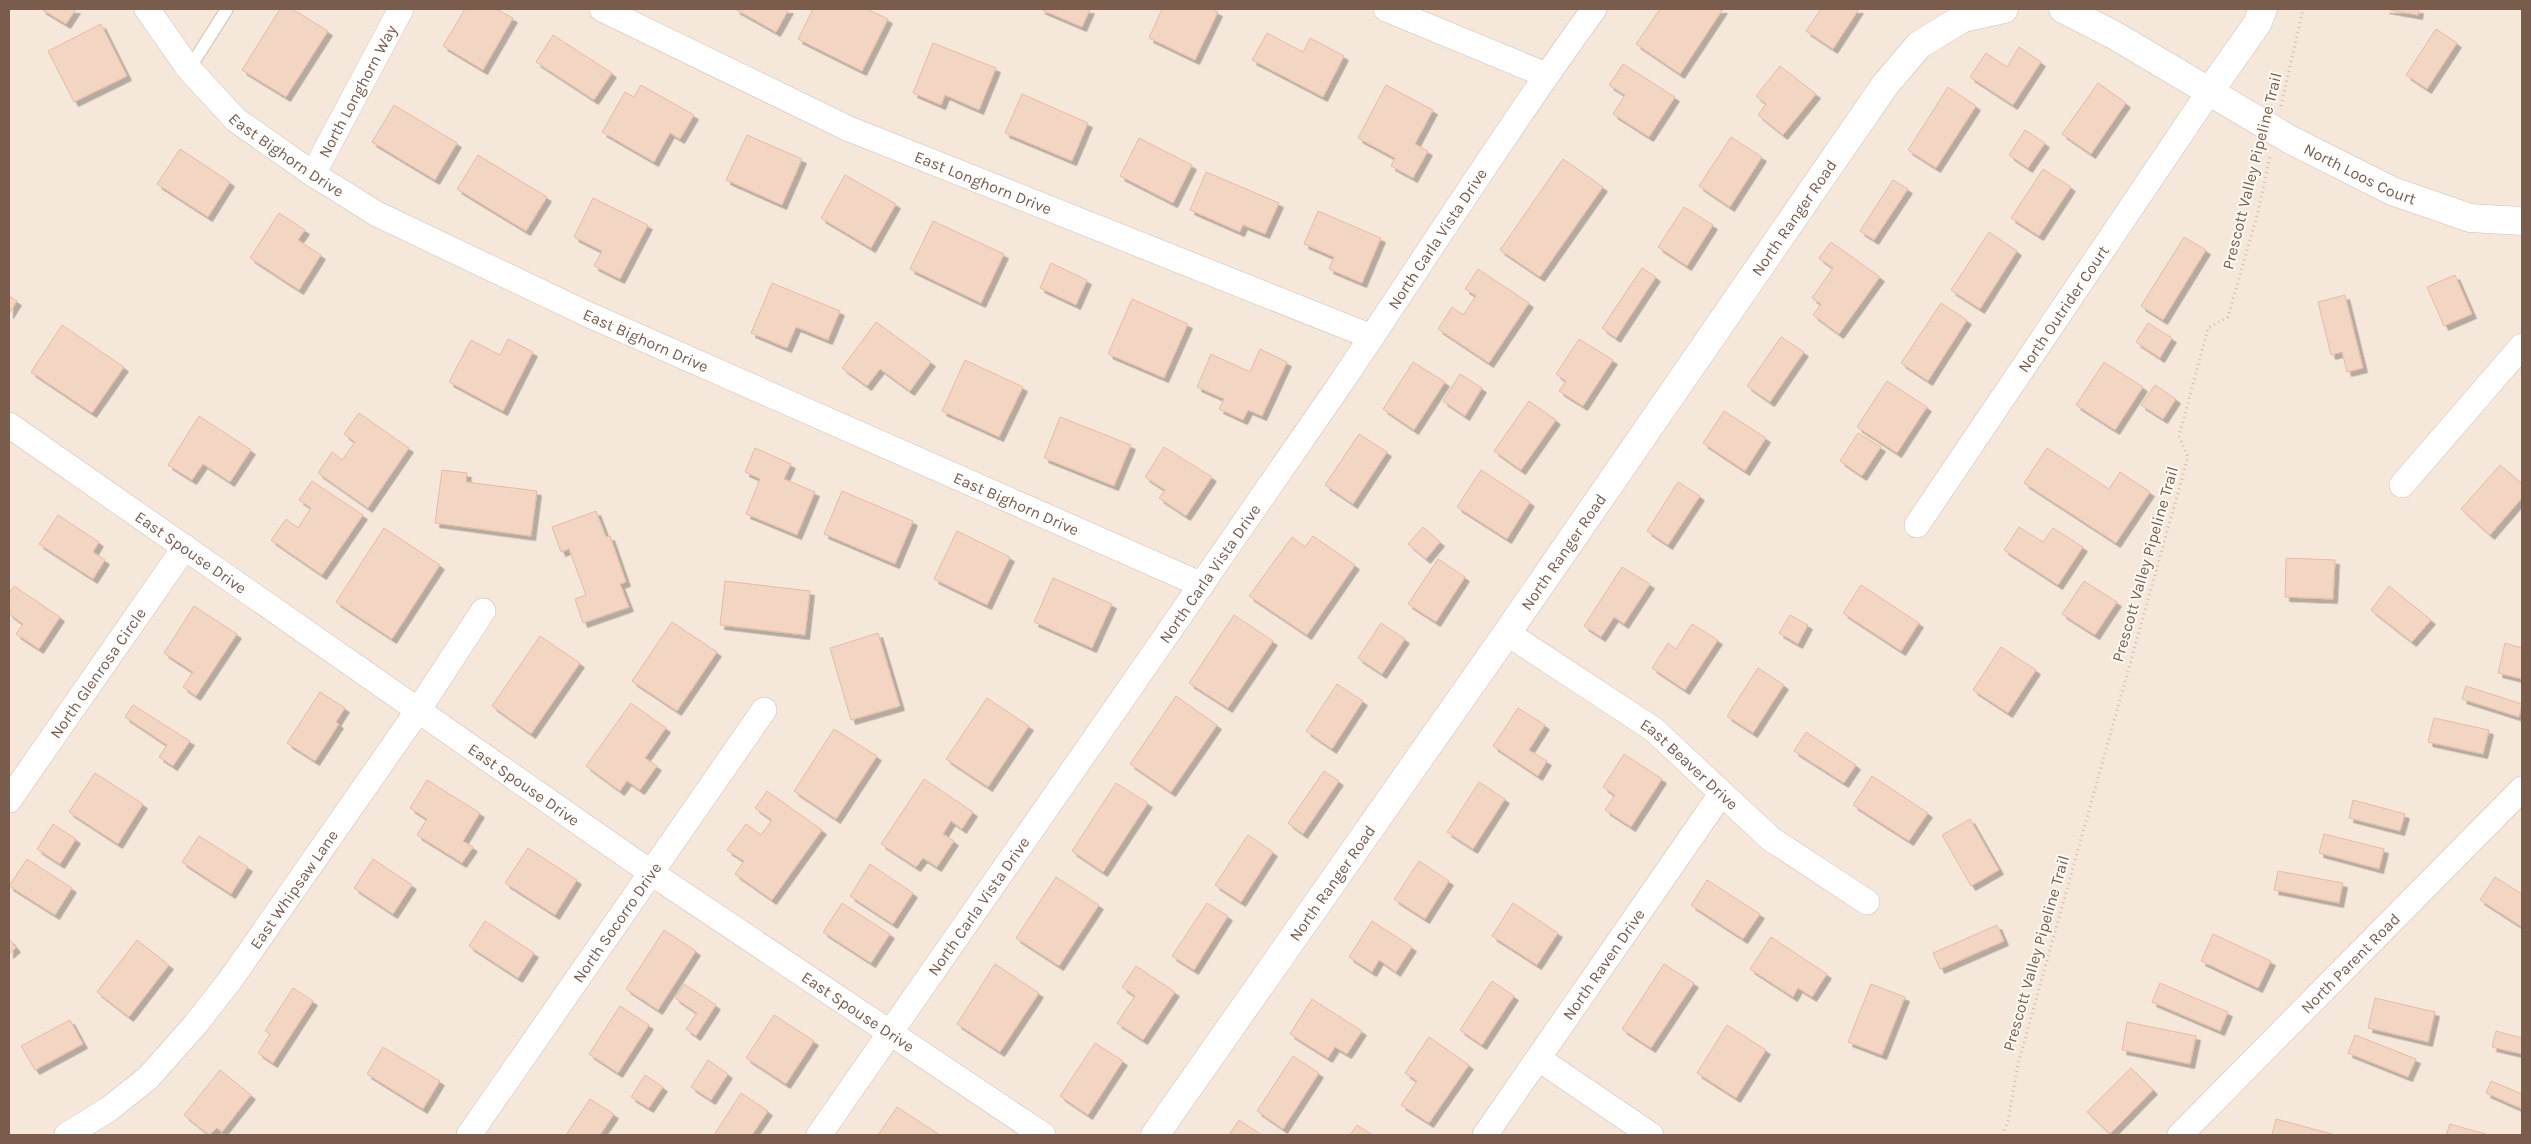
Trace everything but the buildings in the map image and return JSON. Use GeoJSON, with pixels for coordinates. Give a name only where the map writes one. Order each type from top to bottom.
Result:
{"type":"FeatureCollection","features":[{"type":"Feature","properties":{"kind":"street","name":"East Bighorn Drive"},"geometry":{"type":"LineString","coordinates":[[147,9],[189,69],[236,120],[313,174],[378,214],[587,314],[1202,585]]}},
{"type":"Feature","properties":{"kind":"street","name":"North Longhorn Way"},"geometry":{"type":"LineString","coordinates":[[313,174],[401,9]]}},
{"type":"Feature","properties":{"kind":"street","name":"East Longhorn Drive"},"geometry":{"type":"LineString","coordinates":[[602,9],[847,128],[1372,337]]}},
{"type":"Feature","properties":{"kind":"street"},"geometry":{"type":"LineString","coordinates":[[1386,9],[1546,75]]}},
{"type":"Feature","properties":{"kind":"street","name":"North Carla Vista Drive"},"geometry":{"type":"LineString","coordinates":[[819,1135],[1202,585],[1372,337],[1546,75],[1594,9]]}},
{"type":"Feature","properties":{"kind":"street","name":"North Ranger Road"},"geometry":{"type":"LineString","coordinates":[[1156,1135],[1506,633],[1884,85],[1919,45],[1963,18],[2004,9]]}},
{"type":"Feature","properties":{"kind":"street"},"geometry":{"type":"LineString","coordinates":[[2063,9],[2114,35],[2209,92],[2257,24],[2264,9]]}},
{"type":"Feature","properties":{"kind":"street","name":"North Loos Court"},"geometry":{"type":"LineString","coordinates":[[2209,92],[2276,132],[2392,191],[2470,218],[2522,221]]}},
{"type":"Feature","properties":{"kind":"street","name":"North Outrider Court"},"geometry":{"type":"LineString","coordinates":[[1917,525],[2209,92]]}},
{"type":"Feature","properties":{"kind":"street"},"geometry":{"type":"LineString","coordinates":[[2402,486],[2522,346]]}},
{"type":"Feature","properties":{"kind":"street","name":"East Spouse Drive"},"geometry":{"type":"LineString","coordinates":[[9,425],[185,546],[417,712],[650,872],[889,1034],[1043,1135]]}},
{"type":"Feature","properties":{"kind":"street","name":"North Glenrosa Circle"},"geometry":{"type":"LineString","coordinates":[[9,800],[185,546]]}},
{"type":"Feature","properties":{"kind":"street","name":"East Whipsaw Lane"},"geometry":{"type":"LineString","coordinates":[[67,1135],[109,1110],[148,1078],[195,1025],[231,979],[417,712],[483,611]]}},
{"type":"Feature","properties":{"kind":"street","name":"East Beaver Drive"},"geometry":{"type":"LineString","coordinates":[[1506,633],[1652,729],[1771,839],[1867,902]]}},
{"type":"Feature","properties":{"kind":"street","name":"North Socorro Drive"},"geometry":{"type":"LineString","coordinates":[[469,1135],[764,710]]}},
{"type":"Feature","properties":{"kind":"street","name":"North Parent Road"},"geometry":{"type":"LineString","coordinates":[[2180,1135],[2522,789]]}},
{"type":"Feature","properties":{"kind":"street","name":"North Raven Drive"},"geometry":{"type":"LineString","coordinates":[[1485,1135],[1721,794]]}},
{"type":"Feature","properties":{"kind":"street"},"geometry":{"type":"LineString","coordinates":[[1539,1059],[1651,1135]]}},
{"type":"Feature","properties":{"kind":"lane"},"geometry":{"type":"LineString","coordinates":[[189,69],[227,9]]}},
{"type":"Feature","properties":{"kind":"path","name":"Prescott Valley Pipeline Trail"},"geometry":{"type":"LineString","coordinates":[[2002,1135],[2008,1121],[2018,1064],[2188,457],[2179,436],[2208,328],[2228,317],[2258,212],[2303,9]]}},
{"type":"Feature","properties":{"kind":"shaded area"},"geometry":{"type":"Polygon","coordinates":[[[9,9],[2522,9],[2522,1135],[9,1135],[9,9]]]}}]}
